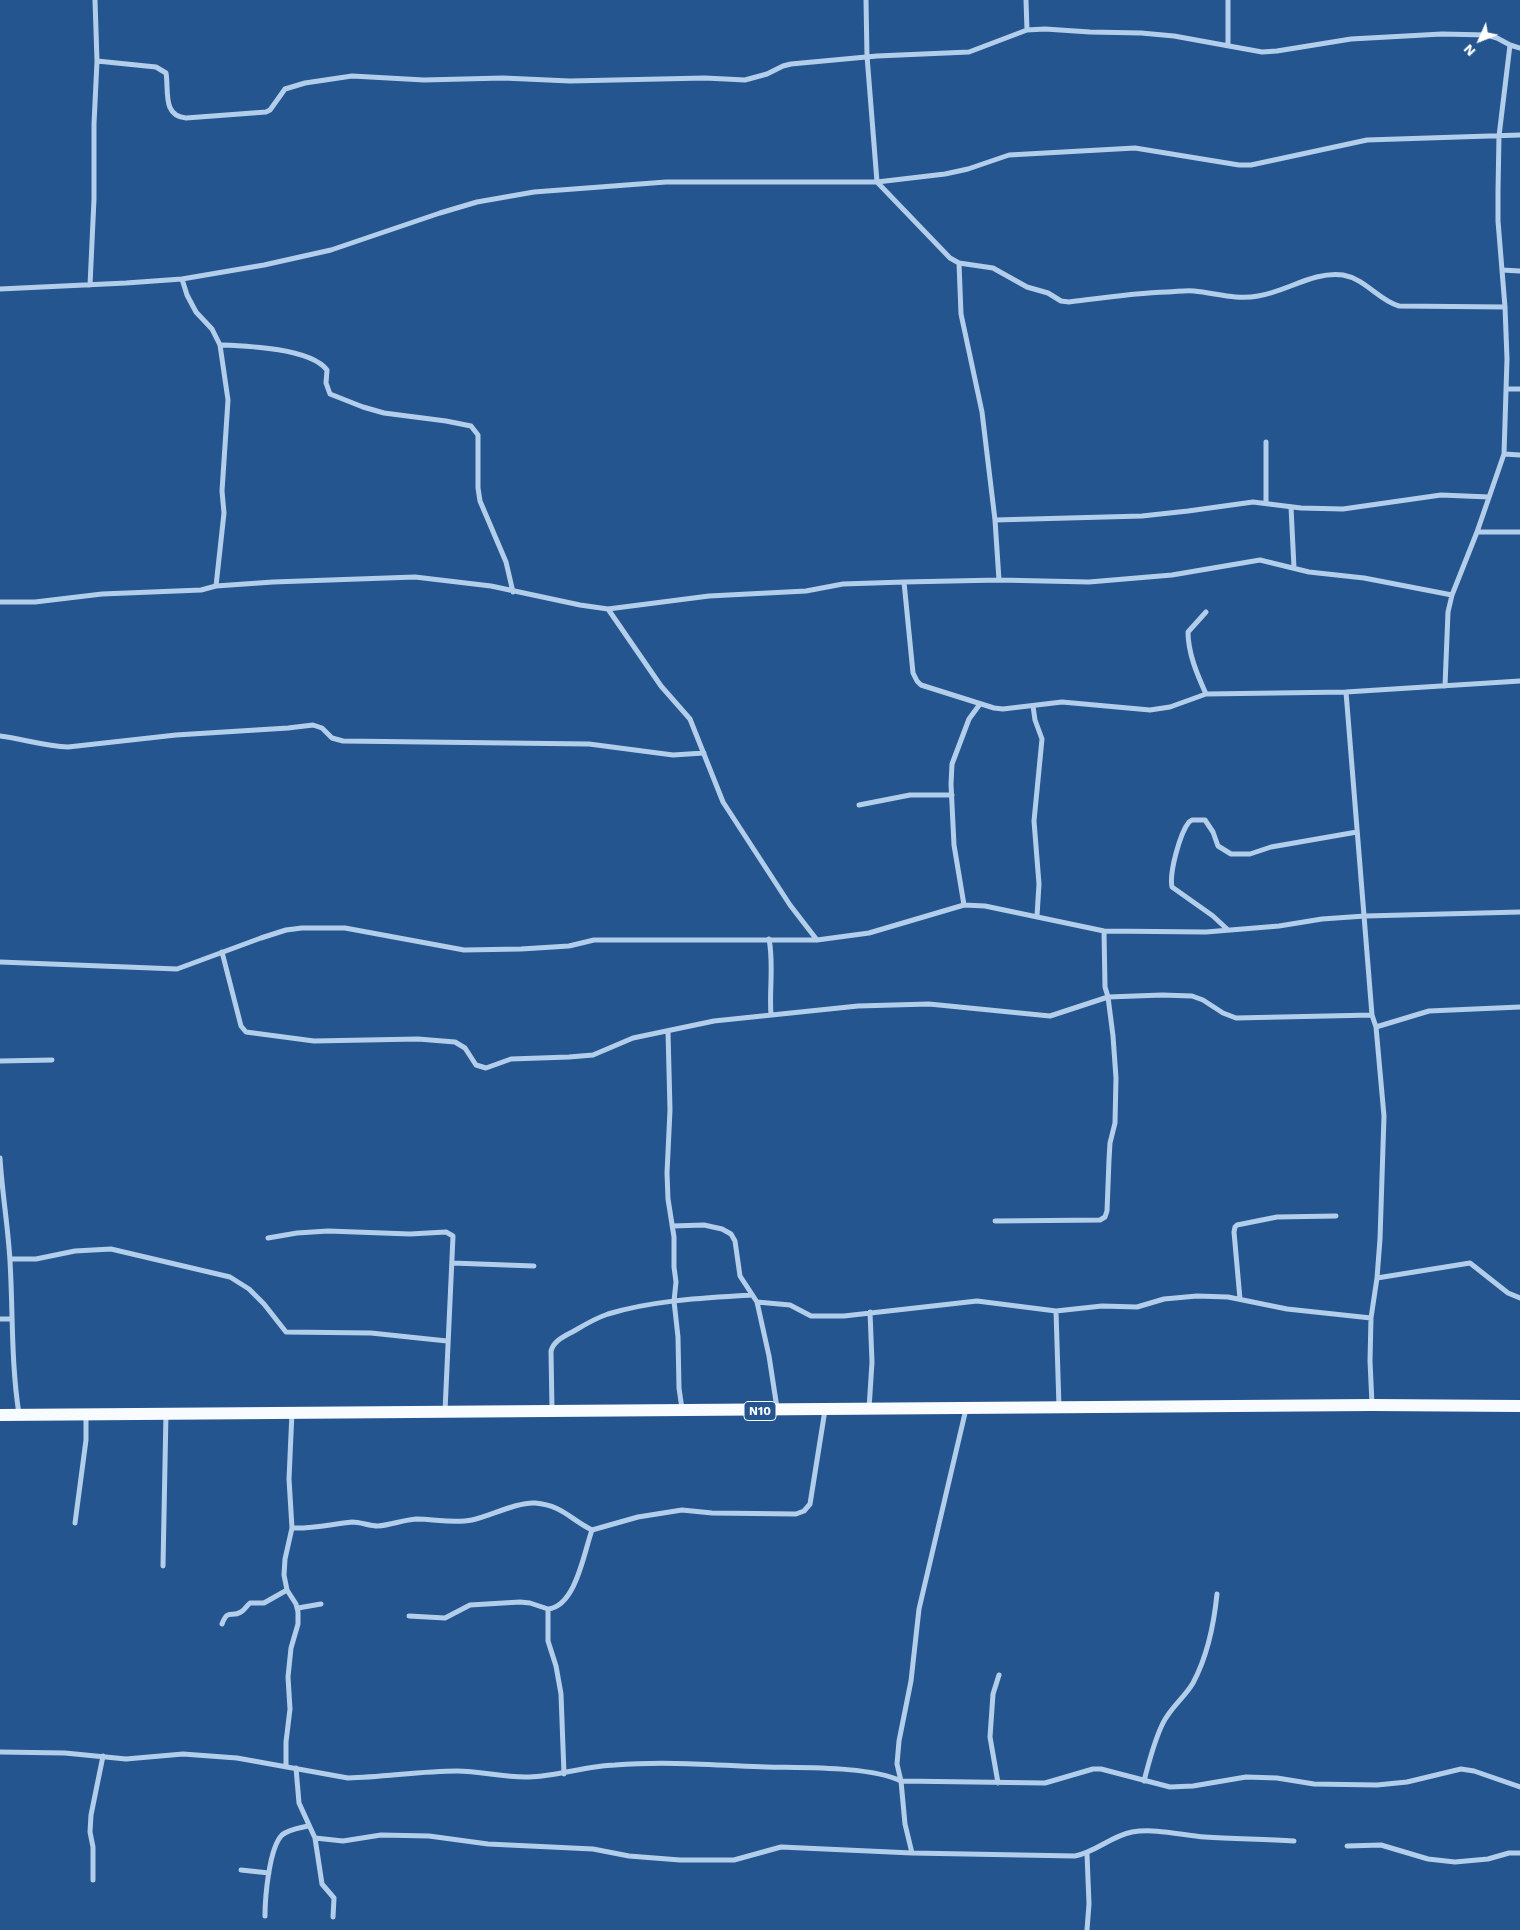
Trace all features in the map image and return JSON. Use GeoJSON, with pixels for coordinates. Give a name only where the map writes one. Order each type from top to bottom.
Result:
{"type":"FeatureCollection","features":[{"type":"Feature","properties":{"kind":"main road","name":"N10"},"geometry":{"type":"LineString","coordinates":[[0,1415],[1372,1405],[1520,1406]]}},
{"type":"Feature","properties":{"kind":"street"},"geometry":{"type":"LineString","coordinates":[[90,285],[97,61],[95,0]]}},
{"type":"Feature","properties":{"kind":"street"},"geometry":{"type":"LineString","coordinates":[[866,0],[867,56],[877,182],[942,250],[960,263],[993,268],[1027,287],[1048,293],[1061,301],[1068,302],[1145,293],[1194,291],[1236,298],[1260,296],[1313,278],[1340,275],[1360,281],[1391,304],[1399,306],[1506,307]]}},
{"type":"Feature","properties":{"kind":"street"},"geometry":{"type":"LineString","coordinates":[[1026,0],[1026,30]]}},
{"type":"Feature","properties":{"kind":"street"},"geometry":{"type":"LineString","coordinates":[[1228,0],[1228,45]]}},
{"type":"Feature","properties":{"kind":"street"},"geometry":{"type":"LineString","coordinates":[[97,61],[156,67],[161,70],[166,74],[167,99],[170,108],[175,114],[186,118],[266,112],[270,110],[285,90],[305,84],[352,76],[424,80],[503,78],[570,81],[706,78],[745,80],[792,64],[867,56],[970,52],[1026,30],[1142,32],[1262,52],[1351,39],[1442,34],[1487,35],[1520,48]]}},
{"type":"Feature","properties":{"kind":"street"},"geometry":{"type":"LineString","coordinates":[[1445,686],[1448,612],[1452,595],[1477,532],[1504,454],[1507,389],[1506,307],[1498,221],[1499,136],[1510,45]]}},
{"type":"Feature","properties":{"kind":"street"},"geometry":{"type":"LineString","coordinates":[[0,289],[182,278],[264,265],[331,250],[477,202],[534,192],[666,182],[877,182],[945,174],[968,169],[1009,155],[1135,148],[1239,165],[1252,165],[1367,140],[1520,136]]}},
{"type":"Feature","properties":{"kind":"street"},"geometry":{"type":"LineString","coordinates":[[960,263],[961,314],[982,412],[995,520],[999,580]]}},
{"type":"Feature","properties":{"kind":"street"},"geometry":{"type":"LineString","coordinates":[[1502,270],[1520,270]]}},
{"type":"Feature","properties":{"kind":"street"},"geometry":{"type":"LineString","coordinates":[[182,278],[187,295],[196,312],[216,334],[220,345],[228,400],[222,491],[224,513],[216,586]]}},
{"type":"Feature","properties":{"kind":"street"},"geometry":{"type":"LineString","coordinates":[[220,345],[272,348],[316,362],[327,370],[326,383],[330,394],[363,407],[384,413],[471,426],[478,435],[478,488],[480,500],[506,562],[513,592]]}},
{"type":"Feature","properties":{"kind":"street"},"geometry":{"type":"LineString","coordinates":[[1507,389],[1520,389]]}},
{"type":"Feature","properties":{"kind":"street"},"geometry":{"type":"LineString","coordinates":[[1266,442],[1266,503]]}},
{"type":"Feature","properties":{"kind":"street"},"geometry":{"type":"LineString","coordinates":[[1504,454],[1520,455]]}},
{"type":"Feature","properties":{"kind":"street"},"geometry":{"type":"LineString","coordinates":[[995,520],[1142,516],[1241,502],[1291,507],[1343,509],[1441,495],[1489,497]]}},
{"type":"Feature","properties":{"kind":"street"},"geometry":{"type":"LineString","coordinates":[[1291,507],[1294,568]]}},
{"type":"Feature","properties":{"kind":"street"},"geometry":{"type":"LineString","coordinates":[[1477,532],[1520,532]]}},
{"type":"Feature","properties":{"kind":"street"},"geometry":{"type":"LineString","coordinates":[[0,602],[36,602],[149,591],[201,590],[216,586],[344,578],[415,577],[491,586],[580,606],[608,609],[709,596],[806,591],[843,584],[999,580],[1089,582],[1172,575],[1260,560],[1309,572],[1364,578],[1452,595]]}},
{"type":"Feature","properties":{"kind":"street"},"geometry":{"type":"LineString","coordinates":[[904,582],[913,673],[917,682],[980,704],[1003,709],[1062,702],[1156,710],[1206,694],[1346,692],[1520,681]]}},
{"type":"Feature","properties":{"kind":"street"},"geometry":{"type":"LineString","coordinates":[[608,609],[661,686],[690,719],[724,802],[790,905],[817,940]]}},
{"type":"Feature","properties":{"kind":"street"},"geometry":{"type":"LineString","coordinates":[[1206,612],[1188,632],[1188,640],[1196,671],[1206,694]]}},
{"type":"Feature","properties":{"kind":"street"},"geometry":{"type":"LineString","coordinates":[[1346,692],[1372,1015],[1376,1027],[1384,1116],[1377,1278],[1371,1318],[1372,1405]]}},
{"type":"Feature","properties":{"kind":"street"},"geometry":{"type":"LineString","coordinates":[[964,905],[954,845],[952,764],[969,719],[980,704]]}},
{"type":"Feature","properties":{"kind":"street"},"geometry":{"type":"LineString","coordinates":[[1034,706],[1035,720],[1042,739],[1034,821],[1039,884],[1037,916]]}},
{"type":"Feature","properties":{"kind":"street"},"geometry":{"type":"LineString","coordinates":[[0,736],[26,739],[52,746],[68,747],[176,734],[313,725],[322,728],[332,738],[343,741],[589,744],[673,756],[704,753]]}},
{"type":"Feature","properties":{"kind":"street"},"geometry":{"type":"LineString","coordinates":[[860,806],[910,795],[952,795]]}},
{"type":"Feature","properties":{"kind":"street"},"geometry":{"type":"LineString","coordinates":[[1228,930],[1213,916],[1172,887],[1174,861],[1189,822],[1192,820],[1204,820],[1213,832],[1218,846],[1231,854],[1250,854],[1271,847],[1357,832]]}},
{"type":"Feature","properties":{"kind":"street"},"geometry":{"type":"LineString","coordinates":[[0,962],[177,970],[286,930],[302,928],[345,928],[464,950],[560,946],[594,940],[817,940],[869,933],[964,905],[985,906],[1104,930],[1206,932],[1365,916],[1520,912]]}},
{"type":"Feature","properties":{"kind":"street"},"geometry":{"type":"LineString","coordinates":[[995,1221],[1091,1221],[1100,1220],[1105,1217],[1107,1211],[1110,1143],[1115,1123],[1116,1078],[1108,997],[1105,987],[1104,930]]}},
{"type":"Feature","properties":{"kind":"street"},"geometry":{"type":"LineString","coordinates":[[769,939],[772,950],[769,991],[770,1015]]}},
{"type":"Feature","properties":{"kind":"street"},"geometry":{"type":"LineString","coordinates":[[222,952],[241,1026],[246,1032],[314,1041],[418,1039],[455,1042],[465,1048],[476,1065],[486,1068],[511,1059],[569,1057],[593,1054],[633,1038],[714,1021],[858,1006],[930,1004],[1050,1016],[1108,997],[1162,995],[1192,996],[1203,1000],[1222,1013],[1244,1018],[1372,1015]]}},
{"type":"Feature","properties":{"kind":"street"},"geometry":{"type":"LineString","coordinates":[[1376,1027],[1429,1011],[1520,1007]]}},
{"type":"Feature","properties":{"kind":"street"},"geometry":{"type":"LineString","coordinates":[[668,1031],[670,1110],[667,1173],[676,1282],[674,1301],[682,1411]]}},
{"type":"Feature","properties":{"kind":"street"},"geometry":{"type":"LineString","coordinates":[[0,1061],[52,1060]]}},
{"type":"Feature","properties":{"kind":"street"},"geometry":{"type":"LineString","coordinates":[[0,1158],[10,1259],[15,1386],[19,1415]]}},
{"type":"Feature","properties":{"kind":"street"},"geometry":{"type":"LineString","coordinates":[[1240,1299],[1234,1232],[1237,1225],[1278,1217],[1336,1216]]}},
{"type":"Feature","properties":{"kind":"street"},"geometry":{"type":"LineString","coordinates":[[672,1226],[704,1225],[722,1229],[731,1234],[735,1241],[740,1276],[758,1302],[777,1410]]}},
{"type":"Feature","properties":{"kind":"street"},"geometry":{"type":"LineString","coordinates":[[268,1238],[297,1233],[328,1231],[410,1234],[446,1232],[453,1236],[445,1411]]}},
{"type":"Feature","properties":{"kind":"street"},"geometry":{"type":"LineString","coordinates":[[10,1259],[36,1259],[75,1252],[111,1249],[237,1281],[249,1289],[264,1304],[286,1332],[371,1333],[447,1341]]}},
{"type":"Feature","properties":{"kind":"street"},"geometry":{"type":"LineString","coordinates":[[452,1263],[534,1266]]}},
{"type":"Feature","properties":{"kind":"street"},"geometry":{"type":"LineString","coordinates":[[1377,1278],[1470,1263],[1502,1289],[1512,1296],[1520,1298]]}},
{"type":"Feature","properties":{"kind":"street"},"geometry":{"type":"LineString","coordinates":[[552,1411],[552,1350],[556,1342],[607,1315],[674,1301],[752,1295]]}},
{"type":"Feature","properties":{"kind":"street"},"geometry":{"type":"LineString","coordinates":[[758,1302],[790,1305],[811,1316],[844,1316],[977,1301],[1056,1311],[1102,1306],[1137,1306],[1164,1299],[1197,1296],[1240,1299],[1287,1308],[1371,1318]]}},
{"type":"Feature","properties":{"kind":"street"},"geometry":{"type":"LineString","coordinates":[[1056,1311],[1059,1408]]}},
{"type":"Feature","properties":{"kind":"street"},"geometry":{"type":"LineString","coordinates":[[869,1409],[872,1362],[870,1312]]}},
{"type":"Feature","properties":{"kind":"street"},"geometry":{"type":"LineString","coordinates":[[0,1319],[12,1319]]}},
{"type":"Feature","properties":{"kind":"street"},"geometry":{"type":"LineString","coordinates":[[912,1853],[904,1824],[901,1781],[897,1764],[898,1749],[911,1681],[920,1609],[966,1408]]}},
{"type":"Feature","properties":{"kind":"street"},"geometry":{"type":"LineString","coordinates":[[292,1528],[327,1527],[352,1522],[379,1526],[417,1519],[454,1522],[472,1520],[525,1504],[535,1503],[552,1506],[567,1513],[592,1530],[638,1517],[674,1511],[796,1514],[810,1504],[825,1410]]}},
{"type":"Feature","properties":{"kind":"street"},"geometry":{"type":"LineString","coordinates":[[286,1766],[286,1742],[290,1709],[288,1678],[291,1648],[298,1624],[298,1608],[287,1590],[284,1570],[292,1528],[289,1479],[292,1412]]}},
{"type":"Feature","properties":{"kind":"street"},"geometry":{"type":"LineString","coordinates":[[163,1566],[166,1413]]}},
{"type":"Feature","properties":{"kind":"street"},"geometry":{"type":"LineString","coordinates":[[75,1523],[86,1440],[86,1414]]}},
{"type":"Feature","properties":{"kind":"street"},"geometry":{"type":"LineString","coordinates":[[409,1616],[445,1618],[470,1606],[520,1602],[548,1609],[560,1605],[570,1592],[579,1572],[592,1530]]}},
{"type":"Feature","properties":{"kind":"street"},"geometry":{"type":"LineString","coordinates":[[222,1624],[224,1617],[228,1614],[242,1612],[250,1603],[264,1603],[287,1590]]}},
{"type":"Feature","properties":{"kind":"street"},"geometry":{"type":"LineString","coordinates":[[1144,1782],[1157,1736],[1174,1705],[1193,1682],[1212,1635],[1218,1594]]}},
{"type":"Feature","properties":{"kind":"street"},"geometry":{"type":"LineString","coordinates":[[298,1608],[321,1604]]}},
{"type":"Feature","properties":{"kind":"street"},"geometry":{"type":"LineString","coordinates":[[548,1609],[548,1642],[556,1666],[561,1694],[564,1774]]}},
{"type":"Feature","properties":{"kind":"street"},"geometry":{"type":"LineString","coordinates":[[998,1784],[990,1737],[993,1694],[999,1675]]}},
{"type":"Feature","properties":{"kind":"street"},"geometry":{"type":"LineString","coordinates":[[0,1752],[65,1753],[126,1759],[183,1754],[251,1759],[348,1778],[412,1772],[460,1771],[527,1777],[564,1774],[613,1765],[669,1764],[840,1770],[882,1774],[901,1781],[998,1784],[1045,1783],[1093,1769],[1100,1769],[1144,1782],[1170,1787],[1246,1777],[1276,1778],[1314,1784],[1378,1786],[1407,1782],[1461,1770],[1474,1771],[1520,1787]]}},
{"type":"Feature","properties":{"kind":"street"},"geometry":{"type":"LineString","coordinates":[[93,1880],[93,1847],[90,1832],[103,1756]]}},
{"type":"Feature","properties":{"kind":"street"},"geometry":{"type":"LineString","coordinates":[[296,1768],[299,1803],[314,1838],[322,1884],[334,1898],[333,1917]]}},
{"type":"Feature","properties":{"kind":"street"},"geometry":{"type":"LineString","coordinates":[[265,1916],[268,1872],[277,1843],[281,1836],[293,1829],[308,1826]]}},
{"type":"Feature","properties":{"kind":"street"},"geometry":{"type":"LineString","coordinates":[[314,1838],[343,1841],[381,1835],[429,1836],[488,1844],[593,1849],[629,1856],[680,1860],[734,1860],[781,1847],[912,1853],[1075,1856],[1087,1854],[1115,1838],[1132,1832],[1294,1841]]}},
{"type":"Feature","properties":{"kind":"street"},"geometry":{"type":"LineString","coordinates":[[1347,1846],[1382,1845],[1428,1859],[1455,1862],[1488,1859],[1509,1853],[1520,1853]]}},
{"type":"Feature","properties":{"kind":"street"},"geometry":{"type":"LineString","coordinates":[[1087,1854],[1089,1904],[1087,1930]]}},
{"type":"Feature","properties":{"kind":"street"},"geometry":{"type":"LineString","coordinates":[[241,1870],[268,1872]]}}]}
